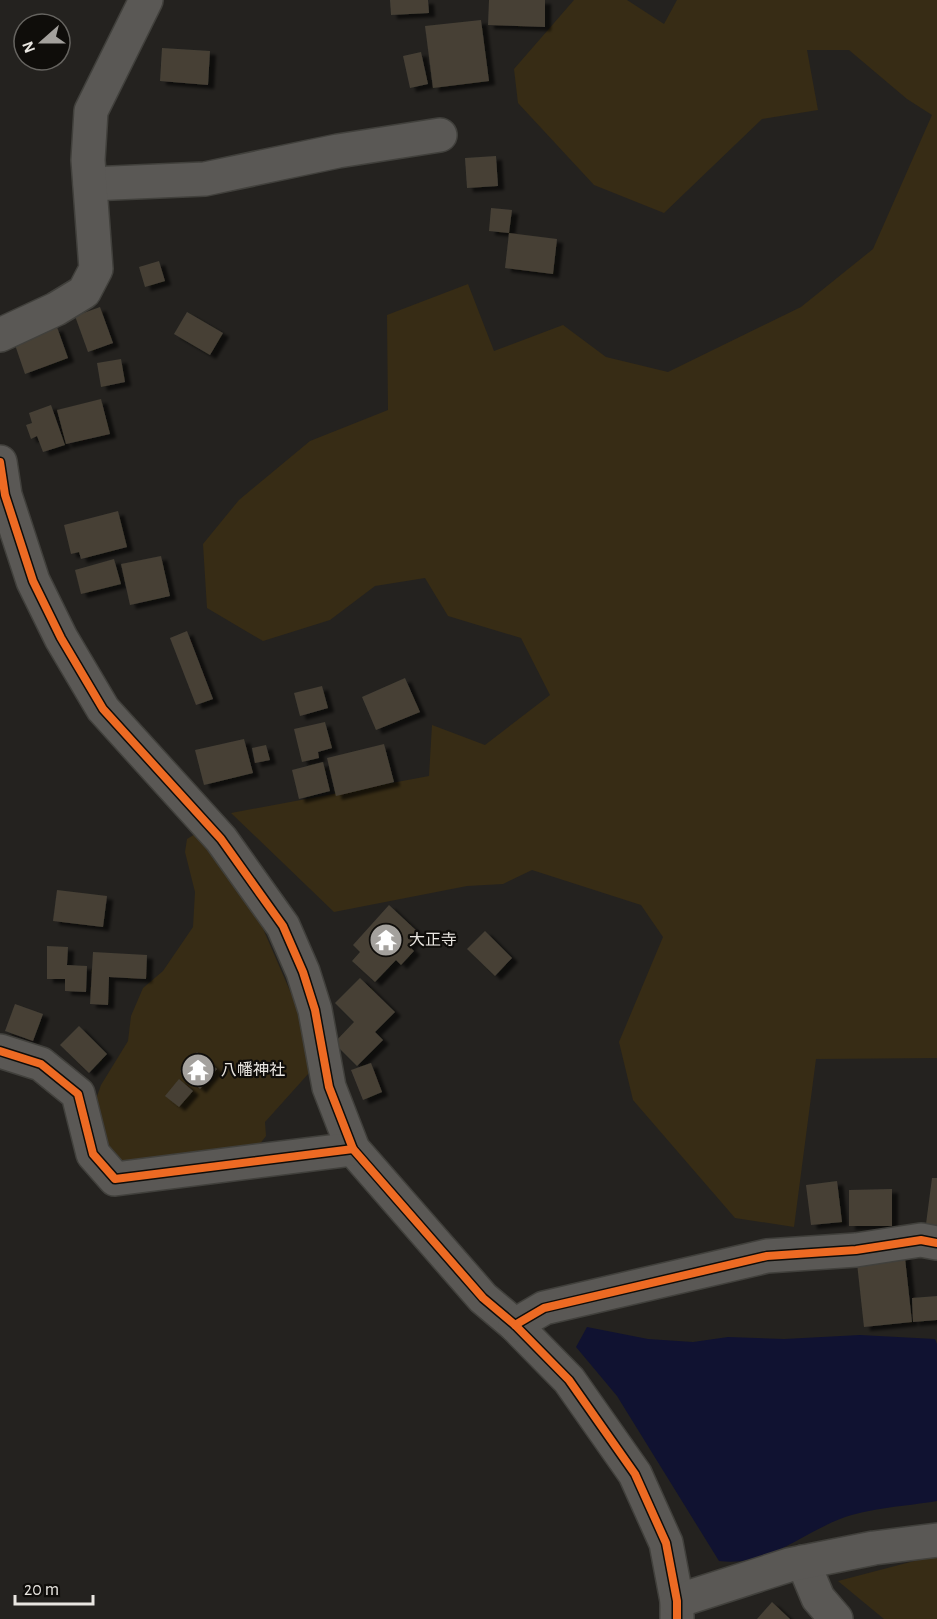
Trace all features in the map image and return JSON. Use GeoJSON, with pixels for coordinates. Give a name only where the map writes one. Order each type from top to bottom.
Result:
{"type":"FeatureCollection","features":[{"type":"Feature","properties":{"kind":"street"},"geometry":{"type":"LineString","coordinates":[[0,335],[56,309],[84,292],[96,269],[90,184],[91,111],[146,0]]}},
{"type":"Feature","properties":{"kind":"street"},"geometry":{"type":"LineString","coordinates":[[90,184],[205,179],[338,151],[440,135]]}},
{"type":"Feature","properties":{"kind":"street"},"geometry":{"type":"LineString","coordinates":[[0,462],[5,495],[33,581],[61,638],[103,709],[221,839],[283,927],[303,972],[315,1010],[329,1086],[353,1149],[483,1298],[515,1325],[569,1380],[635,1474],[666,1543],[677,1610],[803,1562],[874,1548],[937,1540]]}},
{"type":"Feature","properties":{"kind":"street"},"geometry":{"type":"LineString","coordinates":[[0,1051],[41,1064],[78,1094],[93,1154],[115,1179],[353,1149]]}},
{"type":"Feature","properties":{"kind":"street"},"geometry":{"type":"LineString","coordinates":[[515,1325],[544,1308],[767,1256],[856,1250],[921,1240],[937,1242]]}},
{"type":"Feature","properties":{"kind":"street"},"geometry":{"type":"LineString","coordinates":[[803,1562],[818,1598],[836,1619]]}},
{"type":"Feature","properties":{"kind":"shaded area"},"geometry":{"type":"Polygon","coordinates":[[[574,0],[627,0],[664,24],[677,0],[937,0],[937,1058],[816,1059],[794,1227],[735,1218],[633,1100],[619,1042],[663,937],[641,905],[532,870],[503,884],[467,886],[334,912],[231,813],[429,776],[432,725],[485,745],[550,695],[521,638],[448,616],[425,578],[375,586],[330,620],[263,641],[207,608],[203,544],[239,500],[310,441],[388,410],[387,315],[468,284],[494,351],[563,325],[606,357],[668,372],[801,307],[873,249],[932,115],[907,99],[849,50],[807,50],[818,110],[762,119],[664,213],[594,185],[518,103],[514,69],[574,0]]]}},
{"type":"Feature","properties":{"kind":"shaded area"},"geometry":{"type":"Polygon","coordinates":[[[197,833],[252,903],[303,1021],[312,1061],[309,1073],[265,1122],[266,1136],[249,1158],[126,1168],[104,1154],[89,1119],[101,1085],[128,1041],[131,1016],[143,988],[163,971],[193,927],[195,892],[185,852],[187,839],[197,833]]]}},
{"type":"Feature","properties":{"kind":"shaded area"},"geometry":{"type":"Polygon","coordinates":[[[587,1327],[648,1339],[693,1342],[728,1337],[784,1339],[860,1335],[935,1339],[937,1344],[937,1501],[851,1515],[768,1555],[736,1562],[719,1561],[617,1396],[576,1347],[587,1327]]]}},
{"type":"Feature","properties":{"kind":"shaded area"},"geometry":{"type":"Polygon","coordinates":[[[937,1555],[937,1619],[884,1619],[838,1581],[937,1555]]]}},
{"type":"Feature","properties":{"kind":"building"},"geometry":{"type":"Polygon","coordinates":[[[390,0],[428,0],[429,13],[391,15],[390,0]]]}},
{"type":"Feature","properties":{"kind":"building"},"geometry":{"type":"Polygon","coordinates":[[[489,0],[545,0],[545,27],[488,25],[489,0]]]}},
{"type":"Feature","properties":{"kind":"building"},"geometry":{"type":"Polygon","coordinates":[[[481,20],[489,81],[433,88],[425,26],[481,20]]]}},
{"type":"Feature","properties":{"kind":"building"},"geometry":{"type":"Polygon","coordinates":[[[162,48],[210,51],[208,85],[160,81],[162,48]]]}},
{"type":"Feature","properties":{"kind":"building"},"geometry":{"type":"Polygon","coordinates":[[[421,52],[428,84],[410,88],[403,56],[421,52]]]}},
{"type":"Feature","properties":{"kind":"building"},"geometry":{"type":"Polygon","coordinates":[[[496,156],[498,186],[467,188],[465,158],[496,156]]]}},
{"type":"Feature","properties":{"kind":"building"},"geometry":{"type":"Polygon","coordinates":[[[491,208],[512,210],[509,233],[489,231],[491,208]]]}},
{"type":"Feature","properties":{"kind":"building"},"geometry":{"type":"Polygon","coordinates":[[[509,233],[557,239],[553,274],[505,268],[509,233]]]}},
{"type":"Feature","properties":{"kind":"building"},"geometry":{"type":"Polygon","coordinates":[[[159,261],[165,281],[145,287],[139,267],[159,261]]]}},
{"type":"Feature","properties":{"kind":"building"},"geometry":{"type":"Polygon","coordinates":[[[100,307],[113,343],[88,352],[75,316],[100,307]]]}},
{"type":"Feature","properties":{"kind":"building"},"geometry":{"type":"Polygon","coordinates":[[[187,312],[223,333],[210,355],[174,334],[187,312]]]}},
{"type":"Feature","properties":{"kind":"building"},"geometry":{"type":"Polygon","coordinates":[[[57,327],[68,358],[25,374],[14,342],[57,327]]]}},
{"type":"Feature","properties":{"kind":"building"},"geometry":{"type":"Polygon","coordinates":[[[121,359],[125,382],[101,387],[97,363],[121,359]]]}},
{"type":"Feature","properties":{"kind":"building"},"geometry":{"type":"Polygon","coordinates":[[[101,399],[110,434],[66,444],[57,410],[101,399]]]}},
{"type":"Feature","properties":{"kind":"building"},"geometry":{"type":"Polygon","coordinates":[[[51,405],[65,445],[43,452],[37,436],[31,439],[26,425],[32,423],[29,413],[51,405]]]}},
{"type":"Feature","properties":{"kind":"building"},"geometry":{"type":"Polygon","coordinates":[[[118,511],[127,547],[81,559],[79,552],[71,554],[64,525],[118,511]]]}},
{"type":"Feature","properties":{"kind":"building"},"geometry":{"type":"Polygon","coordinates":[[[161,556],[170,596],[130,605],[121,564],[161,556]]]}},
{"type":"Feature","properties":{"kind":"building"},"geometry":{"type":"Polygon","coordinates":[[[114,559],[121,584],[81,594],[75,570],[114,559]]]}},
{"type":"Feature","properties":{"kind":"building"},"geometry":{"type":"Polygon","coordinates":[[[187,631],[213,699],[196,705],[170,638],[187,631]]]}},
{"type":"Feature","properties":{"kind":"building"},"geometry":{"type":"Polygon","coordinates":[[[405,678],[420,712],[376,730],[362,697],[405,678]]]}},
{"type":"Feature","properties":{"kind":"building"},"geometry":{"type":"Polygon","coordinates":[[[322,686],[328,708],[300,716],[294,693],[322,686]]]}},
{"type":"Feature","properties":{"kind":"building"},"geometry":{"type":"Polygon","coordinates":[[[325,722],[332,748],[318,752],[319,758],[302,762],[294,729],[325,722]]]}},
{"type":"Feature","properties":{"kind":"building"},"geometry":{"type":"Polygon","coordinates":[[[244,739],[253,773],[204,785],[195,750],[244,739]]]}},
{"type":"Feature","properties":{"kind":"building"},"geometry":{"type":"Polygon","coordinates":[[[384,744],[394,782],[336,796],[327,758],[384,744]]]}},
{"type":"Feature","properties":{"kind":"building"},"geometry":{"type":"Polygon","coordinates":[[[266,745],[270,760],[255,763],[252,748],[266,745]]]}},
{"type":"Feature","properties":{"kind":"building"},"geometry":{"type":"Polygon","coordinates":[[[323,762],[330,791],[299,799],[292,770],[323,762]]]}},
{"type":"Feature","properties":{"kind":"building"},"geometry":{"type":"Polygon","coordinates":[[[57,890],[107,896],[103,927],[53,921],[57,890]]]}},
{"type":"Feature","properties":{"kind":"building","name":"大正寺"},"geometry":{"type":"Polygon","coordinates":[[[389,905],[420,934],[409,946],[414,951],[401,965],[396,960],[375,982],[352,961],[360,952],[353,945],[389,905]]]}},
{"type":"Feature","properties":{"kind":"building"},"geometry":{"type":"Polygon","coordinates":[[[485,931],[512,958],[495,976],[467,949],[485,931]]]}},
{"type":"Feature","properties":{"kind":"building"},"geometry":{"type":"Polygon","coordinates":[[[47,946],[68,947],[67,965],[87,966],[86,992],[65,991],[65,979],[47,979],[47,946]]]}},
{"type":"Feature","properties":{"kind":"building"},"geometry":{"type":"Polygon","coordinates":[[[93,952],[147,955],[146,979],[109,977],[108,1005],[90,1004],[93,952]]]}},
{"type":"Feature","properties":{"kind":"building"},"geometry":{"type":"Polygon","coordinates":[[[360,978],[395,1012],[375,1032],[383,1040],[357,1066],[334,1043],[354,1022],[335,1003],[360,978]]]}},
{"type":"Feature","properties":{"kind":"building"},"geometry":{"type":"Polygon","coordinates":[[[15,1004],[43,1014],[33,1041],[5,1031],[15,1004]]]}},
{"type":"Feature","properties":{"kind":"building"},"geometry":{"type":"Polygon","coordinates":[[[79,1026],[107,1054],[89,1073],[60,1045],[79,1026]]]}},
{"type":"Feature","properties":{"kind":"building","name":"八幡神社"},"geometry":{"type":"Polygon","coordinates":[[[197,1052],[217,1069],[200,1089],[180,1071],[197,1052]]]}},
{"type":"Feature","properties":{"kind":"building"},"geometry":{"type":"Polygon","coordinates":[[[371,1063],[382,1092],[363,1100],[351,1070],[371,1063]]]}},
{"type":"Feature","properties":{"kind":"building"},"geometry":{"type":"Polygon","coordinates":[[[179,1079],[193,1091],[179,1107],[165,1096],[179,1079]]]}},
{"type":"Feature","properties":{"kind":"building"},"geometry":{"type":"Polygon","coordinates":[[[932,1178],[937,1178],[937,1237],[933,1237],[934,1225],[926,1224],[932,1178]]]}},
{"type":"Feature","properties":{"kind":"building"},"geometry":{"type":"Polygon","coordinates":[[[837,1181],[842,1222],[811,1225],[806,1185],[837,1181]]]}},
{"type":"Feature","properties":{"kind":"building"},"geometry":{"type":"Polygon","coordinates":[[[892,1189],[892,1226],[849,1226],[849,1190],[892,1189]]]}},
{"type":"Feature","properties":{"kind":"building"},"geometry":{"type":"Polygon","coordinates":[[[904,1249],[912,1322],[864,1327],[856,1254],[904,1249]]]}},
{"type":"Feature","properties":{"kind":"building"},"geometry":{"type":"Polygon","coordinates":[[[937,1296],[937,1320],[913,1322],[912,1298],[937,1296]]]}},
{"type":"Feature","properties":{"kind":"building"},"geometry":{"type":"Polygon","coordinates":[[[772,1602],[790,1619],[757,1619],[772,1602]]]}},
{"type":"Feature","properties":{"kind":"cycle path"},"geometry":{"type":"LineString","coordinates":[[0,462],[5,495],[33,581],[61,638],[103,709],[221,839],[283,926],[303,972],[315,1010],[329,1087],[353,1149],[483,1298],[515,1325],[569,1380],[635,1474],[666,1543],[677,1601],[677,1619]]}},
{"type":"Feature","properties":{"kind":"cycle path"},"geometry":{"type":"LineString","coordinates":[[0,1051],[41,1064],[78,1094],[93,1154],[115,1179],[353,1149]]}},
{"type":"Feature","properties":{"kind":"cycle path"},"geometry":{"type":"LineString","coordinates":[[515,1325],[544,1308],[767,1256],[856,1250],[921,1240],[937,1243]]}},
{"type":"Feature","properties":{"kind":"place","name":"大正寺"},"geometry":{"type":"Point","coordinates":[386,940]}},
{"type":"Feature","properties":{"kind":"place","name":"八幡神社"},"geometry":{"type":"Point","coordinates":[198,1070]}}]}
